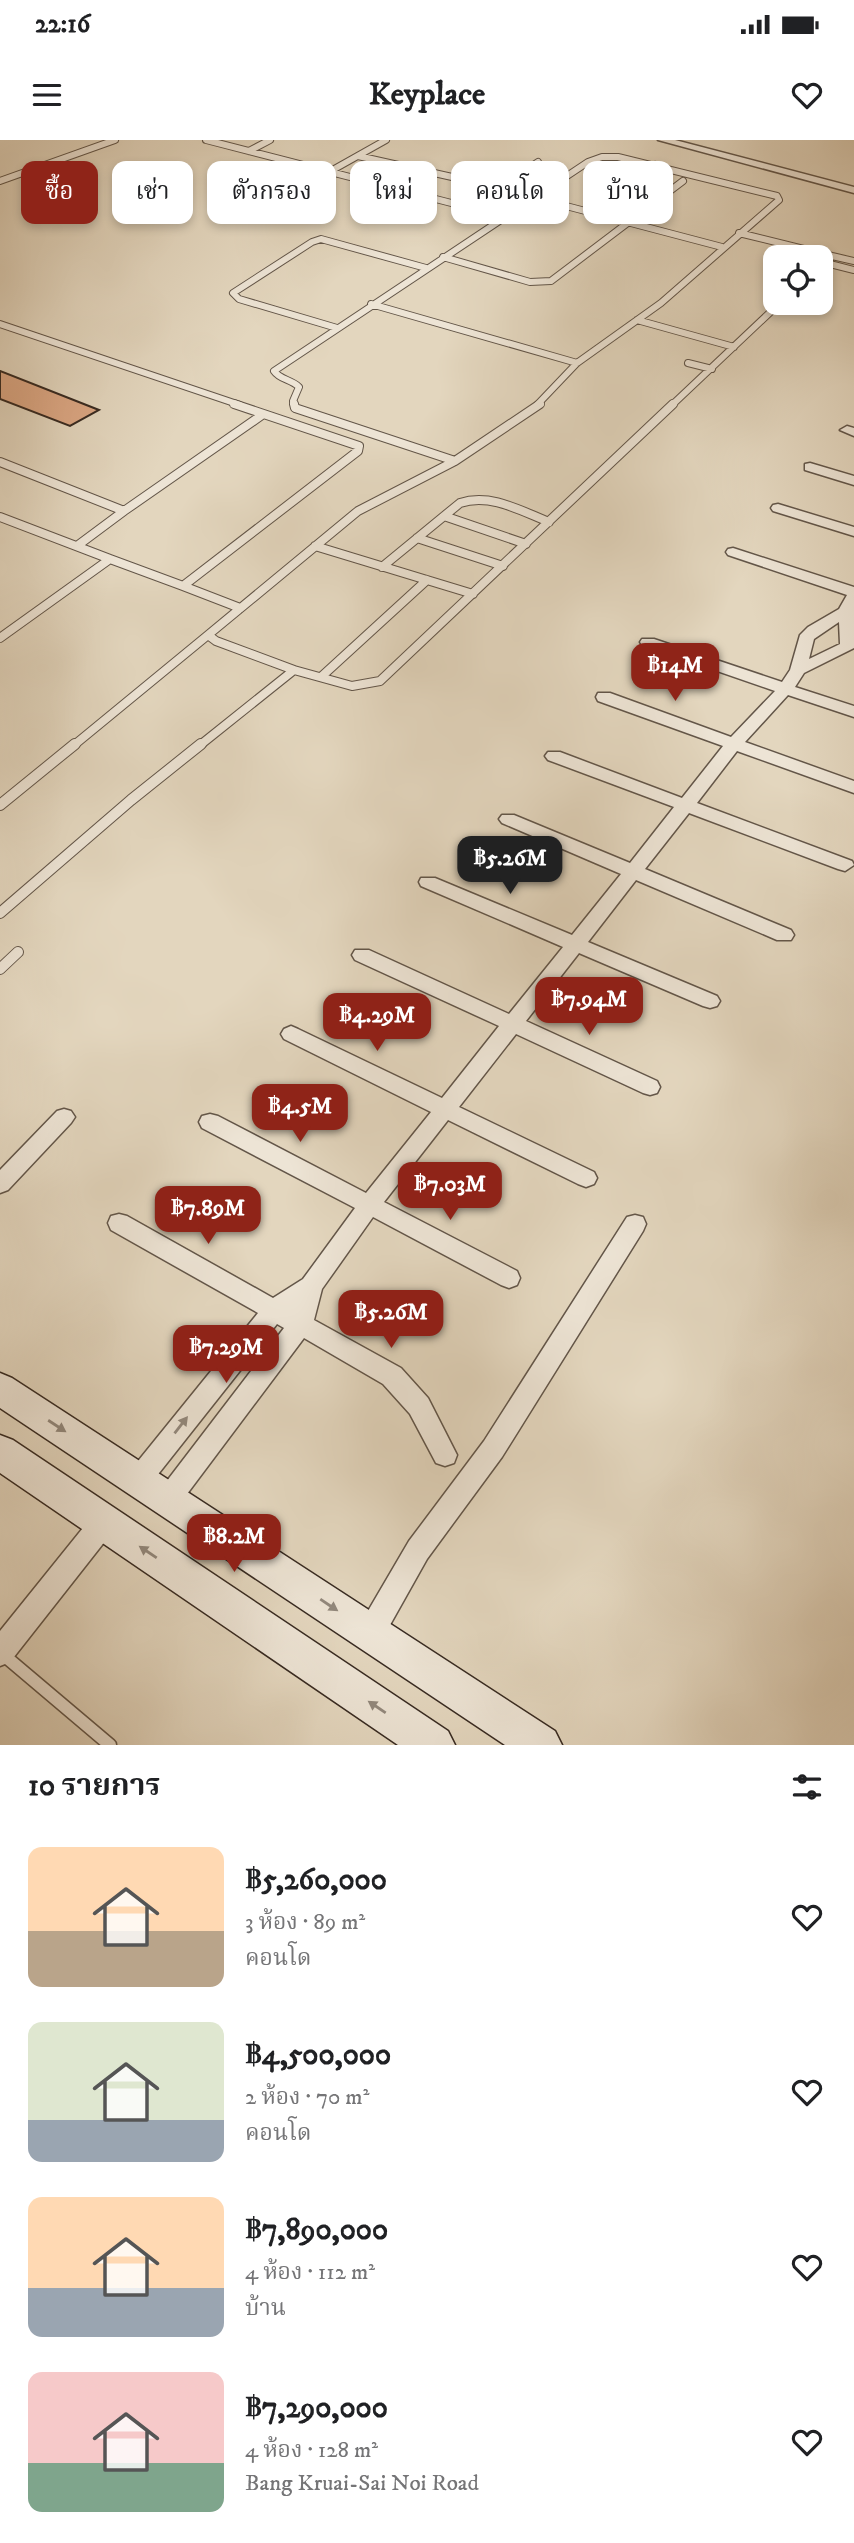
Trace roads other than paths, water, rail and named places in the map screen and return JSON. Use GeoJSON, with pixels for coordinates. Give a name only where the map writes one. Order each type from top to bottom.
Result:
{"type":"FeatureCollection","features":[{"type":"Feature","properties":{"kind":"main road"},"geometry":{"type":"LineString","coordinates":[[0,1389],[541,1745]]}},
{"type":"Feature","properties":{"kind":"main road"},"geometry":{"type":"LineString","coordinates":[[0,1452],[434,1745]]}},
{"type":"Feature","properties":{"kind":"street"},"geometry":{"type":"LineString","coordinates":[[670,141],[853,188]]}},
{"type":"Feature","properties":{"kind":"street"},"geometry":{"type":"LineString","coordinates":[[810,467],[854,481]]}},
{"type":"Feature","properties":{"kind":"street"},"geometry":{"type":"LineString","coordinates":[[778,508],[854,532]]}},
{"type":"Feature","properties":{"kind":"street"},"geometry":{"type":"LineString","coordinates":[[733,552],[854,593],[845,612],[849,638],[847,647],[798,670]]}},
{"type":"Feature","properties":{"kind":"street"},"geometry":{"type":"LineString","coordinates":[[154,1488],[302,1324],[311,1286],[370,1204],[733,745],[786,688],[798,670],[806,638],[814,630],[845,612]]}},
{"type":"Feature","properties":{"kind":"street"},"geometry":{"type":"LineString","coordinates":[[648,642],[854,712]]}},
{"type":"Feature","properties":{"kind":"street"},"geometry":{"type":"LineString","coordinates":[[604,697],[854,788]]}},
{"type":"Feature","properties":{"kind":"street"},"geometry":{"type":"LineString","coordinates":[[554,756],[845,865]]}},
{"type":"Feature","properties":{"kind":"street"},"geometry":{"type":"LineString","coordinates":[[508,819],[784,935]]}},
{"type":"Feature","properties":{"kind":"street"},"geometry":{"type":"LineString","coordinates":[[428,882],[710,1001]]}},
{"type":"Feature","properties":{"kind":"street"},"geometry":{"type":"LineString","coordinates":[[362,955],[650,1087]]}},
{"type":"Feature","properties":{"kind":"street"},"geometry":{"type":"LineString","coordinates":[[291,1034],[586,1178]]}},
{"type":"Feature","properties":{"kind":"street"},"geometry":{"type":"LineString","coordinates":[[0,1184],[64,1117]]}},
{"type":"Feature","properties":{"kind":"street"},"geometry":{"type":"LineString","coordinates":[[210,1122],[509,1278]]}},
{"type":"Feature","properties":{"kind":"street"},"geometry":{"type":"LineString","coordinates":[[120,1223],[392,1376],[419,1406],[445,1455]]}},
{"type":"Feature","properties":{"kind":"street"},"geometry":{"type":"LineString","coordinates":[[370,1632],[418,1550],[493,1449],[635,1224]]}},
{"type":"Feature","properties":{"kind":"street"},"geometry":{"type":"LineString","coordinates":[[154,1488],[275,1308],[311,1286]]}},
{"type":"Feature","properties":{"kind":"street"},"geometry":{"type":"LineString","coordinates":[[0,1652],[104,1522]]}},
{"type":"Feature","properties":{"kind":"lane"},"geometry":{"type":"LineString","coordinates":[[0,181],[116,140]]}},
{"type":"Feature","properties":{"kind":"lane"},"geometry":{"type":"LineString","coordinates":[[206,140],[286,161]]}},
{"type":"Feature","properties":{"kind":"lane"},"geometry":{"type":"LineString","coordinates":[[249,151],[270,140]]}},
{"type":"Feature","properties":{"kind":"lane"},"geometry":{"type":"LineString","coordinates":[[336,169],[386,140]]}},
{"type":"Feature","properties":{"kind":"lane"},"geometry":{"type":"LineString","coordinates":[[358,156],[451,177]]}},
{"type":"Feature","properties":{"kind":"lane"},"geometry":{"type":"LineString","coordinates":[[591,161],[603,157],[629,161]]}},
{"type":"Feature","properties":{"kind":"lane"},"geometry":{"type":"LineString","coordinates":[[0,805],[358,511],[455,461],[542,402],[577,363],[661,303],[779,200],[777,196],[673,170]]}},
{"type":"Feature","properties":{"kind":"lane"},"geometry":{"type":"LineString","coordinates":[[336,175],[451,203]]}},
{"type":"Feature","properties":{"kind":"lane"},"geometry":{"type":"LineString","coordinates":[[673,189],[683,181]]}},
{"type":"Feature","properties":{"kind":"lane"},"geometry":{"type":"LineString","coordinates":[[455,461],[295,408],[293,401],[299,387],[294,382],[278,377],[274,371],[490,224]]}},
{"type":"Feature","properties":{"kind":"lane"},"geometry":{"type":"LineString","coordinates":[[443,257],[530,282],[551,281],[627,224]]}},
{"type":"Feature","properties":{"kind":"lane"},"geometry":{"type":"LineString","coordinates":[[637,224],[722,247]]}},
{"type":"Feature","properties":{"kind":"lane"},"geometry":{"type":"LineString","coordinates":[[739,233],[788,245]]}},
{"type":"Feature","properties":{"kind":"lane"},"geometry":{"type":"LineString","coordinates":[[337,328],[239,299],[233,293],[312,242],[321,239],[426,268]]}},
{"type":"Feature","properties":{"kind":"lane"},"geometry":{"type":"LineString","coordinates":[[833,256],[854,261]]}},
{"type":"Feature","properties":{"kind":"lane"},"geometry":{"type":"LineString","coordinates":[[833,266],[854,270]]}},
{"type":"Feature","properties":{"kind":"lane"},"geometry":{"type":"LineString","coordinates":[[371,304],[577,363]]}},
{"type":"Feature","properties":{"kind":"lane"},"geometry":{"type":"LineString","coordinates":[[208,635],[216,641],[294,670],[352,686],[380,681],[767,315]]}},
{"type":"Feature","properties":{"kind":"lane"},"geometry":{"type":"LineString","coordinates":[[637,320],[734,347]]}},
{"type":"Feature","properties":{"kind":"lane"},"geometry":{"type":"LineString","coordinates":[[0,324],[359,446],[358,451],[183,586]]}},
{"type":"Feature","properties":{"kind":"lane"},"geometry":{"type":"LineString","coordinates":[[688,363],[712,369]]}},
{"type":"Feature","properties":{"kind":"lane"},"geometry":{"type":"LineString","coordinates":[[77,546],[262,415]]}},
{"type":"Feature","properties":{"kind":"lane"},"geometry":{"type":"LineString","coordinates":[[0,461],[124,511]]}},
{"type":"Feature","properties":{"kind":"lane"},"geometry":{"type":"LineString","coordinates":[[383,567],[469,498],[482,499],[550,522]]}},
{"type":"Feature","properties":{"kind":"lane"},"geometry":{"type":"LineString","coordinates":[[444,516],[526,544]]}},
{"type":"Feature","properties":{"kind":"lane"},"geometry":{"type":"LineString","coordinates":[[0,517],[240,608]]}},
{"type":"Feature","properties":{"kind":"lane"},"geometry":{"type":"LineString","coordinates":[[417,538],[503,566]]}},
{"type":"Feature","properties":{"kind":"lane"},"geometry":{"type":"LineString","coordinates":[[315,546],[473,594]]}},
{"type":"Feature","properties":{"kind":"lane"},"geometry":{"type":"LineString","coordinates":[[0,638],[110,559]]}},
{"type":"Feature","properties":{"kind":"lane"},"geometry":{"type":"LineString","coordinates":[[321,677],[426,580]]}},
{"type":"Feature","properties":{"kind":"lane"},"geometry":{"type":"LineString","coordinates":[[0,913],[131,800],[294,670]]}},
{"type":"Feature","properties":{"kind":"lane"},"geometry":{"type":"LineString","coordinates":[[0,969],[18,952]]}},
{"type":"Feature","properties":{"kind":"lane"},"geometry":{"type":"LineString","coordinates":[[0,1652],[110,1745]]}}]}
